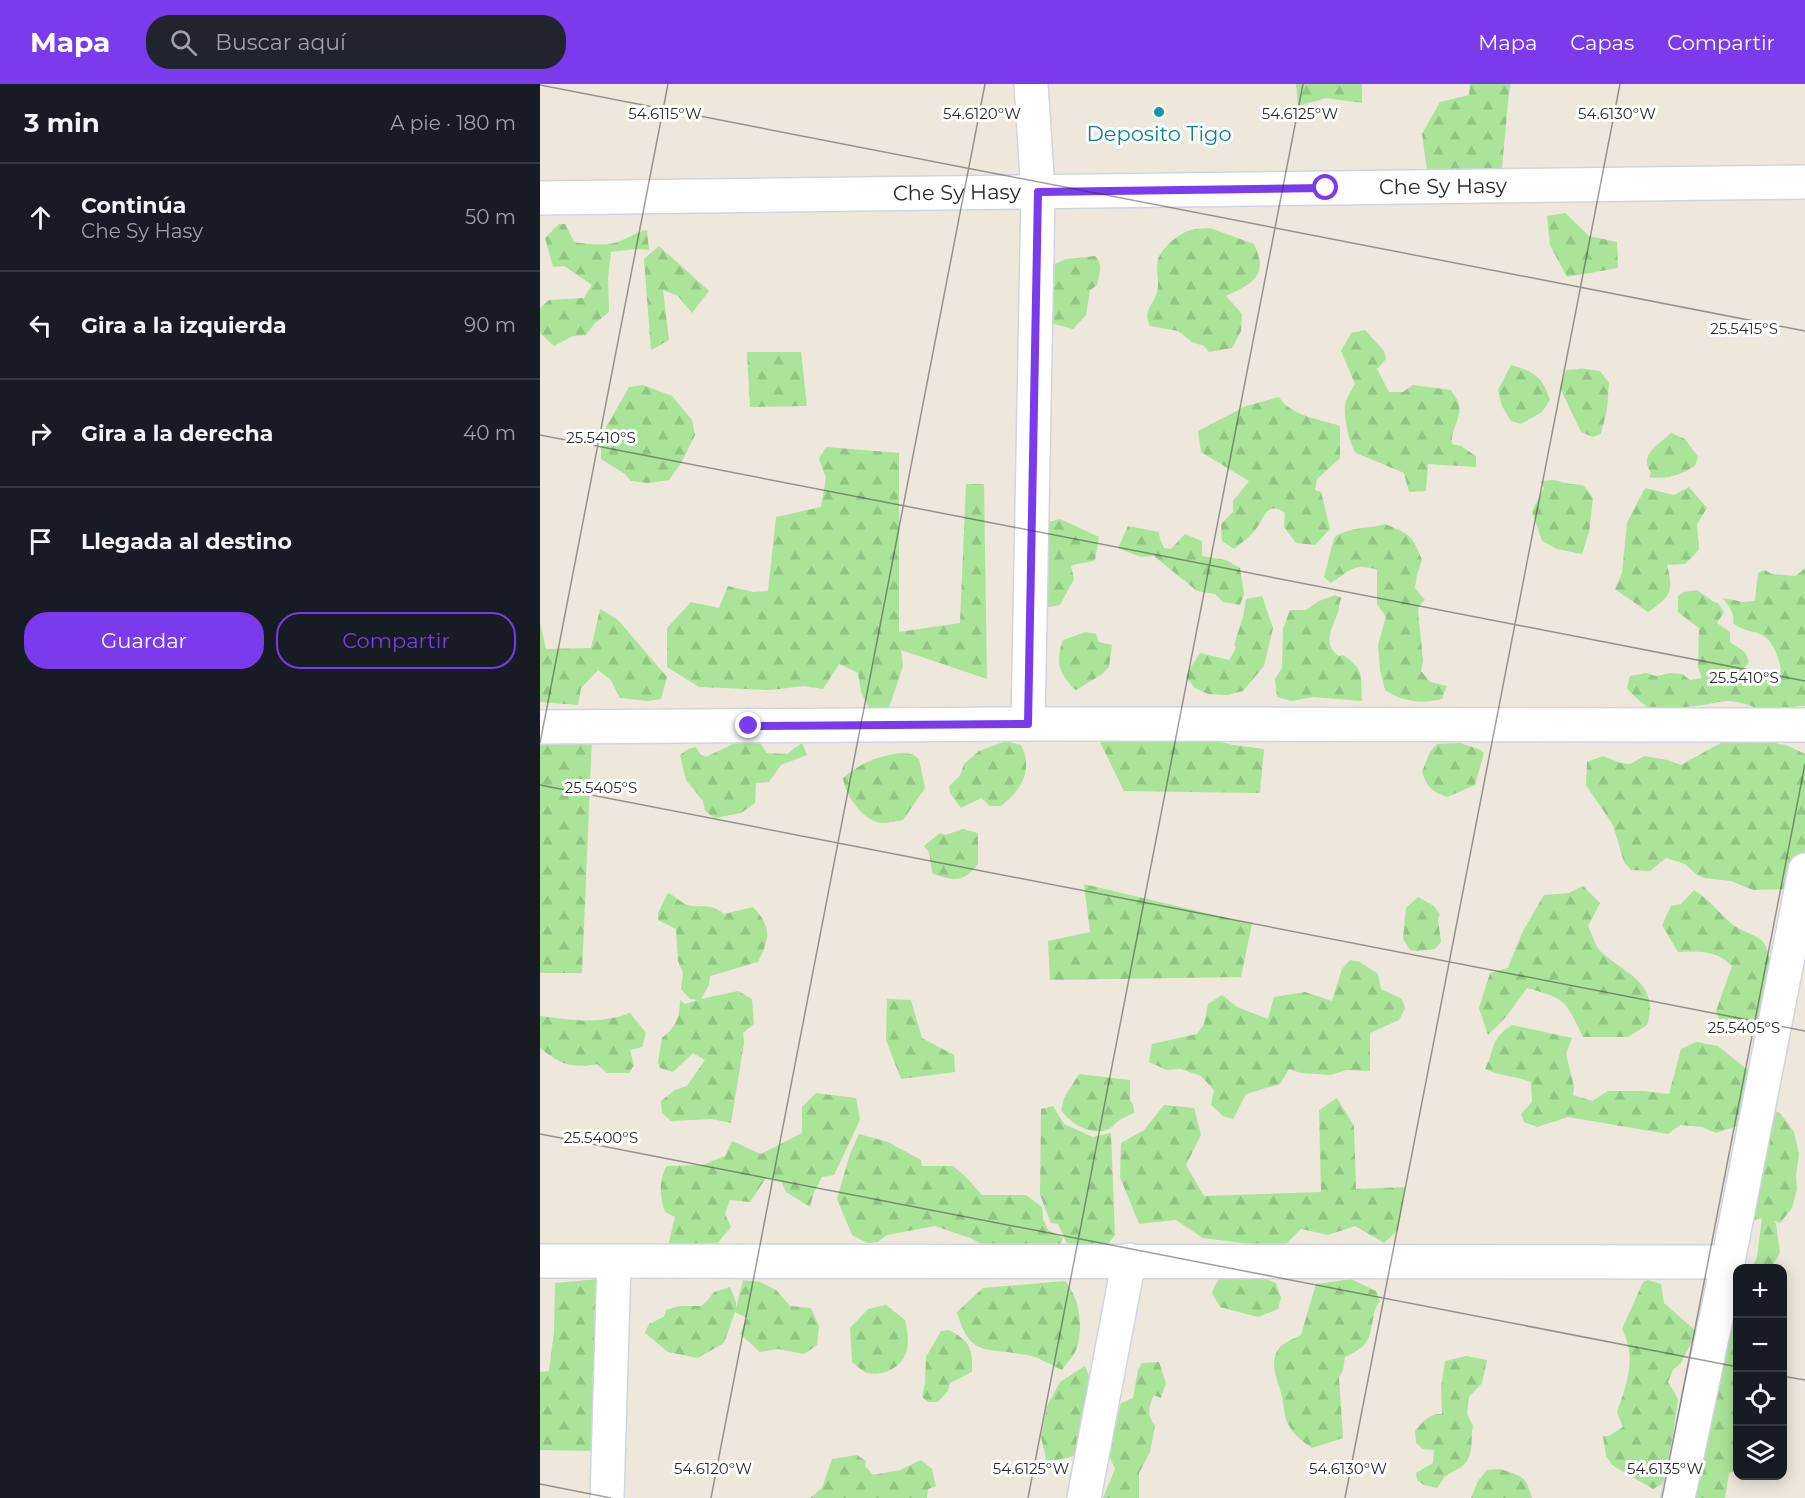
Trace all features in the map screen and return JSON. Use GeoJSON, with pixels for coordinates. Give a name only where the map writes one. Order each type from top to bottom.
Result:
{"type":"FeatureCollection","features":[{"type":"Feature","properties":{"kind":"street"},"geometry":{"type":"LineString","coordinates":[[1028,724],[1038,192],[1031,84]]}},
{"type":"Feature","properties":{"kind":"street","name":"Che Sy Hasy"},"geometry":{"type":"LineString","coordinates":[[540,198],[1805,182]]}},
{"type":"Feature","properties":{"kind":"street"},"geometry":{"type":"LineString","coordinates":[[540,727],[1028,724],[1805,725]]}},
{"type":"Feature","properties":{"kind":"street"},"geometry":{"type":"LineString","coordinates":[[1678,1498],[1798,939],[1805,870]]}},
{"type":"Feature","properties":{"kind":"street"},"geometry":{"type":"LineString","coordinates":[[1084,1498],[1129,1260]]}},
{"type":"Feature","properties":{"kind":"street"},"geometry":{"type":"LineString","coordinates":[[540,1261],[1728,1262]]}},
{"type":"Feature","properties":{"kind":"street"},"geometry":{"type":"LineString","coordinates":[[607,1498],[614,1262]]}},
{"type":"Feature","properties":{"kind":"green space"},"geometry":{"type":"Polygon","coordinates":[[[1296,84],[1362,84],[1362,103],[1326,98],[1298,106],[1296,84]]]}},
{"type":"Feature","properties":{"kind":"green space"},"geometry":{"type":"Polygon","coordinates":[[[1470,84],[1511,84],[1501,178],[1429,186],[1422,134],[1440,102],[1469,95],[1470,84]]]}},
{"type":"Feature","properties":{"kind":"green space"},"geometry":{"type":"Polygon","coordinates":[[[1565,213],[1589,236],[1617,242],[1618,268],[1567,277],[1550,245],[1547,216],[1565,213]]]}},
{"type":"Feature","properties":{"kind":"green space"},"geometry":{"type":"Polygon","coordinates":[[[559,224],[565,224],[574,242],[594,244],[614,243],[647,230],[649,250],[611,252],[608,278],[609,312],[594,324],[586,335],[573,336],[554,346],[540,333],[540,308],[549,300],[584,298],[592,285],[564,266],[553,267],[545,238],[559,224]]]}},
{"type":"Feature","properties":{"kind":"green space"},"geometry":{"type":"Polygon","coordinates":[[[1210,228],[1254,244],[1260,264],[1256,277],[1251,282],[1226,296],[1242,314],[1241,331],[1232,348],[1209,352],[1204,346],[1192,342],[1178,331],[1150,326],[1147,315],[1157,292],[1157,263],[1163,250],[1186,232],[1210,228]]]}},
{"type":"Feature","properties":{"kind":"green space"},"geometry":{"type":"Polygon","coordinates":[[[659,246],[709,291],[692,313],[678,296],[663,290],[669,340],[651,350],[644,259],[659,246]]]}},
{"type":"Feature","properties":{"kind":"green space"},"geometry":{"type":"Polygon","coordinates":[[[1095,256],[1098,259],[1100,273],[1097,285],[1090,290],[1086,315],[1073,329],[1047,322],[1050,266],[1066,259],[1095,256]]]}},
{"type":"Feature","properties":{"kind":"green space"},"geometry":{"type":"Polygon","coordinates":[[[1365,330],[1384,351],[1386,359],[1377,369],[1389,392],[1403,392],[1413,385],[1451,390],[1459,409],[1452,444],[1461,446],[1476,456],[1476,467],[1428,464],[1426,491],[1409,492],[1404,473],[1356,453],[1349,435],[1345,412],[1346,401],[1355,384],[1341,351],[1351,333],[1365,330]]]}},
{"type":"Feature","properties":{"kind":"green space"},"geometry":{"type":"Polygon","coordinates":[[[747,352],[801,352],[807,406],[750,407],[747,352]]]}},
{"type":"Feature","properties":{"kind":"green space"},"geometry":{"type":"Polygon","coordinates":[[[1511,365],[1536,376],[1544,385],[1550,400],[1542,412],[1521,424],[1511,421],[1502,406],[1498,390],[1511,365]]]}},
{"type":"Feature","properties":{"kind":"green space"},"geometry":{"type":"Polygon","coordinates":[[[1579,368],[1600,371],[1609,383],[1607,409],[1601,434],[1593,437],[1581,432],[1560,388],[1566,370],[1581,369],[1579,368]]]}},
{"type":"Feature","properties":{"kind":"green space"},"geometry":{"type":"Polygon","coordinates":[[[643,385],[672,396],[692,420],[695,435],[681,463],[669,480],[648,483],[631,481],[625,474],[601,459],[601,436],[629,387],[643,385]]]}},
{"type":"Feature","properties":{"kind":"green space"},"geometry":{"type":"Polygon","coordinates":[[[1279,397],[1298,413],[1340,426],[1340,458],[1317,479],[1315,490],[1321,492],[1330,529],[1315,545],[1296,543],[1284,527],[1285,513],[1274,508],[1267,512],[1254,532],[1234,549],[1222,541],[1221,524],[1233,512],[1233,501],[1249,481],[1201,452],[1198,431],[1246,406],[1279,397]]]}},
{"type":"Feature","properties":{"kind":"green space"},"geometry":{"type":"Polygon","coordinates":[[[1671,433],[1685,439],[1698,457],[1695,466],[1673,476],[1649,477],[1651,473],[1647,460],[1649,455],[1656,445],[1671,433]]]}},
{"type":"Feature","properties":{"kind":"green space"},"geometry":{"type":"Polygon","coordinates":[[[826,447],[899,453],[899,632],[960,623],[966,484],[984,484],[987,679],[901,650],[903,666],[887,714],[869,708],[861,692],[858,673],[839,664],[823,689],[805,686],[770,690],[699,687],[667,667],[667,628],[691,602],[719,608],[728,586],[753,592],[768,591],[776,517],[821,507],[826,478],[819,459],[826,447]]]}},
{"type":"Feature","properties":{"kind":"green space"},"geometry":{"type":"Polygon","coordinates":[[[1554,480],[1583,485],[1593,498],[1589,532],[1582,554],[1557,549],[1542,541],[1532,511],[1544,488],[1541,481],[1554,480]]]}},
{"type":"Feature","properties":{"kind":"green space"},"geometry":{"type":"Polygon","coordinates":[[[1689,487],[1707,508],[1697,524],[1699,550],[1685,564],[1667,565],[1670,581],[1669,593],[1662,602],[1648,612],[1615,589],[1622,573],[1627,523],[1645,488],[1674,495],[1689,487]]]}},
{"type":"Feature","properties":{"kind":"green space"},"geometry":{"type":"Polygon","coordinates":[[[1060,519],[1099,537],[1095,560],[1071,566],[1074,579],[1060,605],[1043,608],[1045,523],[1060,519]]]}},
{"type":"Feature","properties":{"kind":"green space"},"geometry":{"type":"Polygon","coordinates":[[[1385,524],[1409,536],[1416,545],[1422,560],[1415,588],[1425,600],[1419,606],[1418,611],[1423,661],[1421,671],[1430,682],[1447,686],[1442,699],[1412,701],[1385,690],[1380,670],[1378,645],[1386,617],[1377,604],[1377,570],[1363,567],[1352,569],[1331,583],[1324,577],[1334,538],[1351,530],[1385,524]]]}},
{"type":"Feature","properties":{"kind":"green space"},"geometry":{"type":"Polygon","coordinates":[[[1128,526],[1159,532],[1164,548],[1171,549],[1185,534],[1202,541],[1202,556],[1226,560],[1240,568],[1244,594],[1240,605],[1223,602],[1215,594],[1197,591],[1154,556],[1141,557],[1118,548],[1128,526]]]}},
{"type":"Feature","properties":{"kind":"green space"},"geometry":{"type":"Polygon","coordinates":[[[1805,568],[1805,706],[1778,712],[1727,701],[1658,711],[1644,705],[1627,688],[1630,676],[1646,673],[1656,676],[1671,673],[1682,674],[1690,680],[1702,678],[1698,667],[1699,628],[1678,612],[1678,596],[1684,592],[1697,590],[1718,603],[1724,612],[1717,623],[1730,632],[1730,642],[1745,652],[1749,662],[1744,668],[1767,674],[1781,670],[1771,643],[1761,634],[1733,623],[1731,609],[1722,598],[1744,602],[1755,601],[1758,573],[1765,570],[1772,574],[1796,576],[1805,568]]]}},
{"type":"Feature","properties":{"kind":"green space"},"geometry":{"type":"Polygon","coordinates":[[[1335,595],[1342,598],[1329,641],[1339,656],[1343,655],[1359,670],[1362,701],[1313,697],[1292,701],[1277,697],[1275,679],[1282,668],[1283,629],[1290,610],[1306,610],[1319,601],[1335,595]]]}},
{"type":"Feature","properties":{"kind":"green space"},"geometry":{"type":"Polygon","coordinates":[[[1262,596],[1273,628],[1264,666],[1243,691],[1227,695],[1208,694],[1195,688],[1186,677],[1200,653],[1229,660],[1236,648],[1234,645],[1246,599],[1262,596]]]}},
{"type":"Feature","properties":{"kind":"green space"},"geometry":{"type":"Polygon","coordinates":[[[600,609],[618,620],[667,677],[661,699],[648,701],[620,698],[611,680],[598,670],[581,688],[578,705],[540,702],[540,623],[546,649],[591,648],[600,609]]]}},
{"type":"Feature","properties":{"kind":"green space"},"geometry":{"type":"Polygon","coordinates":[[[1086,632],[1096,634],[1099,642],[1112,645],[1109,667],[1101,675],[1076,690],[1061,670],[1060,651],[1063,640],[1086,632]]]}},
{"type":"Feature","properties":{"kind":"green space"},"geometry":{"type":"Polygon","coordinates":[[[1174,730],[1233,745],[1264,749],[1260,793],[1124,791],[1099,740],[1174,730]]]}},
{"type":"Feature","properties":{"kind":"green space"},"geometry":{"type":"Polygon","coordinates":[[[754,734],[767,753],[787,754],[802,743],[807,755],[781,765],[769,782],[756,783],[755,803],[741,813],[715,818],[705,811],[703,801],[686,780],[680,755],[696,747],[700,754],[706,757],[754,734]]]}},
{"type":"Feature","properties":{"kind":"green space"},"geometry":{"type":"Polygon","coordinates":[[[1733,736],[1786,745],[1805,754],[1805,851],[1791,889],[1753,890],[1731,881],[1704,878],[1685,864],[1666,858],[1650,871],[1631,870],[1624,862],[1613,825],[1586,785],[1587,762],[1603,756],[1630,764],[1645,756],[1681,765],[1733,736]]]}},
{"type":"Feature","properties":{"kind":"green space"},"geometry":{"type":"Polygon","coordinates":[[[592,738],[582,973],[540,973],[540,743],[592,738]]]}},
{"type":"Feature","properties":{"kind":"green space"},"geometry":{"type":"Polygon","coordinates":[[[1006,741],[1021,745],[1025,754],[1026,771],[1020,786],[1001,806],[990,806],[981,798],[961,808],[950,793],[949,786],[960,776],[964,764],[979,751],[1006,741]]]}},
{"type":"Feature","properties":{"kind":"green space"},"geometry":{"type":"Polygon","coordinates":[[[1460,743],[1484,753],[1475,785],[1447,797],[1431,788],[1422,772],[1430,752],[1437,744],[1460,743]]]}},
{"type":"Feature","properties":{"kind":"green space"},"geometry":{"type":"Polygon","coordinates":[[[902,753],[912,754],[919,759],[925,788],[903,820],[876,822],[857,807],[847,792],[843,778],[856,768],[871,761],[902,753]]]}},
{"type":"Feature","properties":{"kind":"green space"},"geometry":{"type":"Polygon","coordinates":[[[963,829],[978,833],[978,864],[968,875],[958,879],[933,874],[930,856],[924,846],[940,833],[945,835],[963,829]]]}},
{"type":"Feature","properties":{"kind":"green space"},"geometry":{"type":"Polygon","coordinates":[[[1084,884],[1252,924],[1241,977],[1050,980],[1048,941],[1090,932],[1084,884]]]}},
{"type":"Feature","properties":{"kind":"green space"},"geometry":{"type":"Polygon","coordinates":[[[1583,886],[1600,903],[1588,926],[1597,947],[1639,981],[1645,990],[1649,999],[1650,1011],[1647,1025],[1628,1037],[1583,1037],[1563,1003],[1550,995],[1527,988],[1506,1017],[1488,1035],[1479,1008],[1490,973],[1508,968],[1522,933],[1544,895],[1569,893],[1583,886]]]}},
{"type":"Feature","properties":{"kind":"green space"},"geometry":{"type":"Polygon","coordinates":[[[1694,890],[1732,924],[1760,939],[1766,946],[1770,969],[1770,998],[1766,1034],[1724,1031],[1716,1011],[1732,966],[1713,954],[1678,952],[1662,925],[1671,906],[1681,904],[1694,890]]]}},
{"type":"Feature","properties":{"kind":"green space"},"geometry":{"type":"Polygon","coordinates":[[[668,893],[685,904],[713,908],[724,914],[753,907],[764,921],[766,928],[767,940],[758,962],[710,976],[709,985],[701,999],[738,991],[752,999],[754,1024],[743,1033],[744,1043],[731,1123],[712,1119],[671,1121],[662,1113],[661,1101],[675,1090],[687,1086],[705,1060],[693,1053],[673,1072],[660,1068],[658,1062],[662,1038],[671,1030],[676,1021],[680,1000],[685,1004],[698,1000],[690,999],[681,989],[683,973],[678,961],[676,929],[658,920],[658,913],[668,893]]]}},
{"type":"Feature","properties":{"kind":"green space"},"geometry":{"type":"Polygon","coordinates":[[[1418,897],[1434,906],[1440,915],[1438,920],[1441,942],[1435,949],[1410,950],[1403,939],[1406,908],[1418,897]]]}},
{"type":"Feature","properties":{"kind":"green space"},"geometry":{"type":"Polygon","coordinates":[[[1350,960],[1360,962],[1378,974],[1381,989],[1402,999],[1405,1008],[1399,1020],[1370,1033],[1370,1071],[1347,1070],[1330,1075],[1301,1073],[1289,1069],[1280,1084],[1246,1094],[1233,1119],[1223,1116],[1211,1105],[1214,1090],[1201,1076],[1181,1069],[1167,1070],[1149,1062],[1152,1044],[1197,1034],[1204,1024],[1208,1004],[1222,995],[1237,1007],[1268,1019],[1274,997],[1305,992],[1332,1001],[1342,969],[1350,960]]]}},
{"type":"Feature","properties":{"kind":"green space"},"geometry":{"type":"Polygon","coordinates":[[[887,999],[911,1000],[922,1038],[954,1055],[955,1072],[901,1079],[886,1040],[887,999]]]}},
{"type":"Feature","properties":{"kind":"green space"},"geometry":{"type":"Polygon","coordinates":[[[630,1013],[646,1033],[642,1047],[630,1050],[634,1065],[629,1073],[607,1073],[597,1064],[580,1066],[567,1064],[540,1048],[540,1016],[596,1020],[630,1013]]]}},
{"type":"Feature","properties":{"kind":"green space"},"geometry":{"type":"Polygon","coordinates":[[[1512,1025],[1572,1038],[1566,1054],[1574,1087],[1573,1095],[1592,1101],[1608,1091],[1669,1094],[1681,1049],[1696,1042],[1718,1046],[1750,1072],[1740,1125],[1716,1133],[1702,1127],[1680,1125],[1668,1134],[1568,1117],[1537,1127],[1524,1122],[1521,1114],[1532,1102],[1531,1082],[1485,1069],[1496,1040],[1512,1025]]]}},
{"type":"Feature","properties":{"kind":"green space"},"geometry":{"type":"Polygon","coordinates":[[[1079,1074],[1130,1080],[1130,1101],[1133,1104],[1134,1113],[1102,1131],[1088,1130],[1075,1124],[1061,1110],[1064,1098],[1079,1074]]]}},
{"type":"Feature","properties":{"kind":"green space"},"geometry":{"type":"Polygon","coordinates":[[[816,1093],[856,1098],[860,1120],[834,1175],[822,1177],[814,1192],[810,1207],[786,1192],[781,1181],[766,1178],[750,1202],[730,1200],[725,1214],[731,1227],[702,1262],[673,1252],[669,1242],[675,1217],[665,1212],[661,1195],[662,1177],[667,1166],[702,1165],[725,1156],[732,1141],[761,1154],[802,1133],[802,1107],[816,1093]]]}},
{"type":"Feature","properties":{"kind":"green space"},"geometry":{"type":"Polygon","coordinates":[[[1337,1098],[1354,1126],[1356,1189],[1405,1187],[1398,1230],[1384,1243],[1355,1226],[1328,1235],[1301,1229],[1282,1248],[1203,1238],[1176,1220],[1139,1224],[1120,1177],[1121,1143],[1144,1130],[1164,1105],[1194,1108],[1201,1135],[1186,1165],[1204,1196],[1321,1192],[1319,1110],[1337,1098]]]}},
{"type":"Feature","properties":{"kind":"green space"},"geometry":{"type":"Polygon","coordinates":[[[1053,1106],[1064,1124],[1093,1137],[1111,1133],[1115,1235],[1096,1260],[1071,1252],[1058,1224],[1051,1223],[1040,1195],[1041,1109],[1053,1106]]]}},
{"type":"Feature","properties":{"kind":"green space"},"geometry":{"type":"Polygon","coordinates":[[[1771,1109],[1780,1113],[1794,1132],[1799,1154],[1797,1189],[1792,1208],[1780,1223],[1774,1221],[1780,1253],[1773,1264],[1754,1264],[1757,1257],[1762,1218],[1752,1221],[1771,1109]]]}},
{"type":"Feature","properties":{"kind":"green space"},"geometry":{"type":"Polygon","coordinates":[[[859,1134],[888,1142],[921,1160],[922,1166],[953,1166],[982,1195],[1026,1195],[1042,1207],[1043,1219],[1048,1230],[1063,1238],[1058,1252],[1012,1260],[970,1238],[935,1226],[887,1235],[878,1242],[867,1243],[852,1235],[837,1199],[850,1154],[859,1134]]]}},
{"type":"Feature","properties":{"kind":"green space"},"geometry":{"type":"Polygon","coordinates":[[[1239,1268],[1276,1283],[1281,1298],[1278,1309],[1258,1317],[1220,1307],[1212,1293],[1214,1287],[1222,1277],[1239,1268]]]}},
{"type":"Feature","properties":{"kind":"green space"},"geometry":{"type":"Polygon","coordinates":[[[599,1279],[592,1451],[540,1450],[540,1372],[549,1371],[554,1332],[555,1283],[599,1279]]]}},
{"type":"Feature","properties":{"kind":"green space"},"geometry":{"type":"Polygon","coordinates":[[[1351,1279],[1376,1291],[1380,1301],[1366,1342],[1345,1357],[1343,1370],[1339,1377],[1343,1438],[1312,1448],[1295,1434],[1287,1421],[1274,1359],[1280,1347],[1301,1335],[1316,1284],[1351,1279]]]}},
{"type":"Feature","properties":{"kind":"green space"},"geometry":{"type":"Polygon","coordinates":[[[743,1280],[760,1282],[776,1290],[790,1306],[811,1308],[819,1326],[817,1345],[804,1354],[778,1349],[760,1352],[740,1334],[747,1318],[735,1312],[724,1343],[698,1358],[668,1352],[645,1333],[649,1324],[664,1317],[666,1310],[680,1306],[701,1306],[714,1292],[730,1287],[736,1308],[743,1280]]]}},
{"type":"Feature","properties":{"kind":"green space"},"geometry":{"type":"Polygon","coordinates":[[[1648,1280],[1661,1284],[1664,1303],[1697,1332],[1668,1382],[1678,1399],[1668,1470],[1662,1484],[1653,1489],[1612,1465],[1606,1456],[1603,1436],[1609,1436],[1623,1427],[1617,1412],[1627,1381],[1630,1360],[1627,1340],[1622,1329],[1643,1282],[1648,1280]]]}},
{"type":"Feature","properties":{"kind":"green space"},"geometry":{"type":"Polygon","coordinates":[[[1065,1281],[1077,1305],[1080,1333],[1076,1350],[1062,1370],[1031,1356],[982,1348],[974,1344],[962,1327],[957,1312],[983,1288],[1065,1281]]]}},
{"type":"Feature","properties":{"kind":"green space"},"geometry":{"type":"Polygon","coordinates":[[[886,1305],[905,1320],[907,1349],[902,1360],[892,1369],[880,1373],[867,1373],[852,1362],[850,1328],[868,1309],[886,1305]]]}},
{"type":"Feature","properties":{"kind":"green space"},"geometry":{"type":"Polygon","coordinates":[[[1733,1326],[1733,1471],[1729,1473],[1725,1498],[1687,1498],[1728,1328],[1733,1326]]]}},
{"type":"Feature","properties":{"kind":"green space"},"geometry":{"type":"Polygon","coordinates":[[[949,1330],[962,1338],[969,1346],[972,1372],[950,1383],[948,1391],[938,1402],[928,1402],[922,1397],[926,1357],[941,1331],[949,1330]]]}},
{"type":"Feature","properties":{"kind":"green space"},"geometry":{"type":"Polygon","coordinates":[[[1466,1356],[1487,1360],[1482,1383],[1469,1397],[1467,1414],[1473,1426],[1470,1455],[1464,1465],[1445,1477],[1437,1488],[1424,1485],[1417,1480],[1416,1473],[1433,1463],[1434,1450],[1423,1449],[1416,1443],[1415,1431],[1427,1418],[1442,1414],[1441,1387],[1445,1361],[1466,1356]]]}},
{"type":"Feature","properties":{"kind":"green space"},"geometry":{"type":"Polygon","coordinates":[[[1159,1362],[1166,1383],[1161,1398],[1154,1395],[1150,1408],[1150,1415],[1155,1426],[1150,1452],[1139,1473],[1139,1498],[1103,1498],[1115,1469],[1108,1453],[1121,1403],[1133,1398],[1138,1370],[1142,1363],[1159,1362]]]}},
{"type":"Feature","properties":{"kind":"green space"},"geometry":{"type":"Polygon","coordinates":[[[1085,1366],[1096,1394],[1079,1455],[1047,1462],[1041,1437],[1047,1406],[1060,1382],[1085,1366]]]}},
{"type":"Feature","properties":{"kind":"green space"},"geometry":{"type":"Polygon","coordinates":[[[857,1455],[866,1461],[865,1466],[873,1475],[900,1470],[921,1460],[932,1469],[936,1486],[928,1489],[927,1498],[810,1498],[822,1488],[832,1459],[857,1455]]]}},
{"type":"Feature","properties":{"kind":"green space"},"geometry":{"type":"Polygon","coordinates":[[[1500,1469],[1525,1480],[1532,1498],[1471,1498],[1478,1481],[1487,1470],[1500,1469]]]}},
{"type":"Feature","properties":{"kind":"place","name":"Deposito Tigo"},"geometry":{"type":"Point","coordinates":[1159,112]}},
{"type":"Feature","properties":{"kind":"route"},"geometry":{"type":"LineString","coordinates":[[749,726],[1028,724],[1038,192],[1326,188]]}}]}
